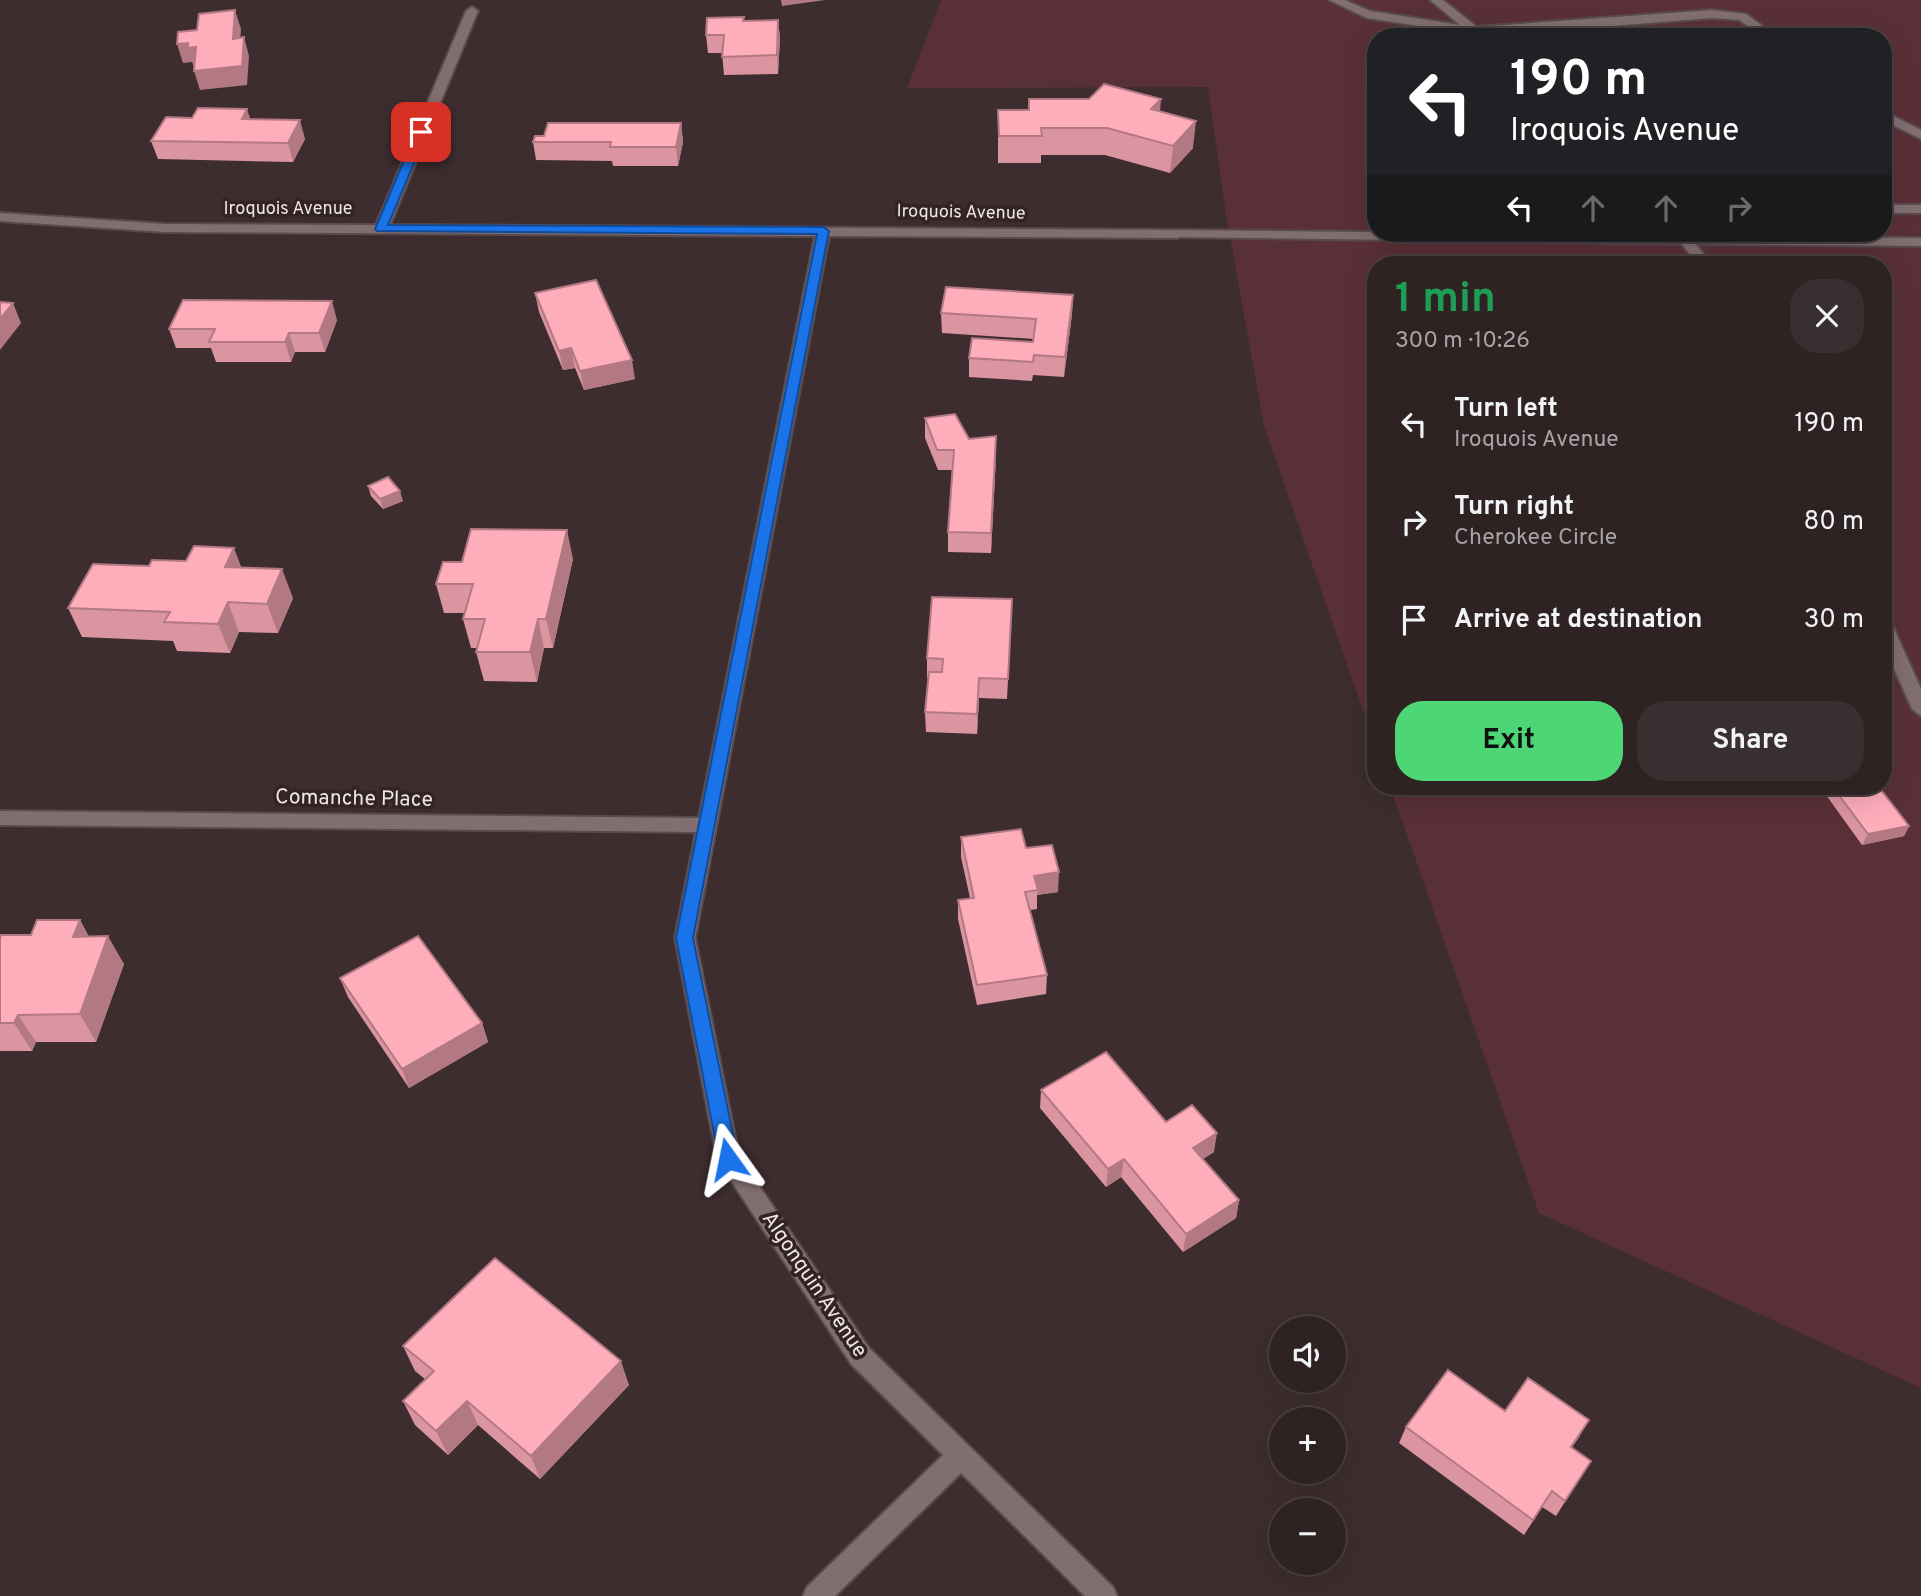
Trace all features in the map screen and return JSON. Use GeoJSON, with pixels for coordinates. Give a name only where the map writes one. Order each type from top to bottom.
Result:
{"type":"FeatureCollection","features":[{"type":"Feature","properties":{"kind":"street"},"geometry":{"type":"LineString","coordinates":[[1335,0],[1367,14],[1444,28]]}},
{"type":"Feature","properties":{"kind":"street"},"geometry":{"type":"LineString","coordinates":[[1436,0],[1470,28]]}},
{"type":"Feature","properties":{"kind":"street"},"geometry":{"type":"LineString","coordinates":[[381,229],[472,11]]}},
{"type":"Feature","properties":{"kind":"street"},"geometry":{"type":"LineString","coordinates":[[1548,28],[1712,14],[1742,17],[1758,28]]}},
{"type":"Feature","properties":{"kind":"street"},"geometry":{"type":"LineString","coordinates":[[1892,120],[1921,135]]}},
{"type":"Feature","properties":{"kind":"street"},"geometry":{"type":"LineString","coordinates":[[1892,209],[1921,209]]}},
{"type":"Feature","properties":{"kind":"street","name":"Iroquois Avenue"},"geometry":{"type":"LineString","coordinates":[[0,217],[165,228],[1367,236]]}},
{"type":"Feature","properties":{"kind":"street","name":"Algonquin Avenue"},"geometry":{"type":"LineString","coordinates":[[823,231],[685,938],[728,1159],[860,1356],[1104,1596]]}},
{"type":"Feature","properties":{"kind":"street","name":"Iroquois Avenue"},"geometry":{"type":"LineString","coordinates":[[1892,242],[1921,242]]}},
{"type":"Feature","properties":{"kind":"street"},"geometry":{"type":"LineString","coordinates":[[1892,644],[1921,709]]}},
{"type":"Feature","properties":{"kind":"street","name":"Comanche Place"},"geometry":{"type":"LineString","coordinates":[[0,818],[706,825]]}},
{"type":"Feature","properties":{"kind":"street"},"geometry":{"type":"LineString","coordinates":[[816,1596],[961,1456]]}},
{"type":"Feature","properties":{"kind":"shaded area"},"geometry":{"type":"Polygon","coordinates":[[[941,0],[1921,0],[1921,1388],[1539,1213],[1393,795],[1892,795],[1892,256],[1367,256],[1367,722],[1264,426],[1225,208],[1208,87],[907,88],[941,0]]]}},
{"type":"Feature","properties":{"kind":"building"},"geometry":{"type":"Polygon","coordinates":[[[235,10],[233,39],[244,37],[242,66],[194,71],[196,47],[188,48],[188,43],[177,44],[178,32],[197,30],[199,14],[235,10]]]}},
{"type":"Feature","properties":{"kind":"building"},"geometry":{"type":"Polygon","coordinates":[[[744,17],[743,21],[778,20],[777,55],[722,57],[724,35],[706,35],[707,18],[744,17]]]}},
{"type":"Feature","properties":{"kind":"building"},"geometry":{"type":"Polygon","coordinates":[[[1104,84],[1161,99],[1151,109],[1196,121],[1173,146],[1107,128],[1041,128],[1042,136],[999,136],[998,110],[1029,110],[1029,99],[1089,99],[1104,84]]]}},
{"type":"Feature","properties":{"kind":"building"},"geometry":{"type":"Polygon","coordinates":[[[198,108],[247,109],[242,119],[300,120],[288,143],[151,141],[166,117],[192,118],[198,108]]]}},
{"type":"Feature","properties":{"kind":"building"},"geometry":{"type":"Polygon","coordinates":[[[548,123],[681,123],[676,147],[610,147],[611,142],[533,142],[535,136],[544,136],[548,123]]]}},
{"type":"Feature","properties":{"kind":"building"},"geometry":{"type":"Polygon","coordinates":[[[596,280],[632,360],[580,371],[571,348],[559,351],[535,293],[596,280]]]}},
{"type":"Feature","properties":{"kind":"building"},"geometry":{"type":"Polygon","coordinates":[[[946,287],[1073,295],[1065,357],[1034,355],[1033,362],[969,358],[972,338],[1033,342],[1036,319],[941,313],[946,287]]]}},
{"type":"Feature","properties":{"kind":"building"},"geometry":{"type":"Polygon","coordinates":[[[183,300],[332,301],[319,333],[289,333],[285,342],[209,342],[215,329],[169,329],[183,300]]]}},
{"type":"Feature","properties":{"kind":"building"},"geometry":{"type":"Polygon","coordinates":[[[0,302],[13,303],[0,319],[0,302]]]}},
{"type":"Feature","properties":{"kind":"building"},"geometry":{"type":"Polygon","coordinates":[[[955,414],[969,439],[996,436],[991,533],[948,532],[954,450],[937,450],[925,418],[955,414]]]}},
{"type":"Feature","properties":{"kind":"building"},"geometry":{"type":"Polygon","coordinates":[[[388,477],[400,491],[380,499],[368,486],[388,477]]]}},
{"type":"Feature","properties":{"kind":"building"},"geometry":{"type":"Polygon","coordinates":[[[471,529],[567,530],[546,619],[538,619],[530,652],[476,652],[485,619],[463,619],[473,584],[436,584],[443,562],[462,562],[471,529]]]}},
{"type":"Feature","properties":{"kind":"building"},"geometry":{"type":"Polygon","coordinates":[[[194,546],[234,548],[225,567],[282,569],[267,604],[228,602],[218,624],[164,622],[170,612],[68,608],[93,564],[149,566],[152,560],[186,561],[194,546]]]}},
{"type":"Feature","properties":{"kind":"building"},"geometry":{"type":"Polygon","coordinates":[[[932,597],[1012,599],[1008,679],[979,678],[977,714],[925,712],[929,672],[942,672],[943,659],[927,658],[932,597]]]}},
{"type":"Feature","properties":{"kind":"building"},"geometry":{"type":"Polygon","coordinates":[[[1839,795],[1885,795],[1909,826],[1868,834],[1839,795]]]}},
{"type":"Feature","properties":{"kind":"building"},"geometry":{"type":"Polygon","coordinates":[[[1021,829],[1026,848],[1052,845],[1059,872],[1034,876],[1038,890],[1025,892],[1047,975],[977,985],[958,900],[974,898],[961,837],[1021,829]]]}},
{"type":"Feature","properties":{"kind":"building"},"geometry":{"type":"Polygon","coordinates":[[[37,920],[80,920],[73,937],[108,936],[80,1014],[18,1015],[14,1023],[0,1023],[1,935],[31,935],[37,920]]]}},
{"type":"Feature","properties":{"kind":"building"},"geometry":{"type":"Polygon","coordinates":[[[418,936],[482,1023],[402,1069],[340,978],[418,936]]]}},
{"type":"Feature","properties":{"kind":"building"},"geometry":{"type":"Polygon","coordinates":[[[1106,1052],[1166,1122],[1192,1105],[1217,1133],[1193,1148],[1239,1200],[1186,1234],[1124,1159],[1108,1169],[1041,1090],[1106,1052]]]}},
{"type":"Feature","properties":{"kind":"building"},"geometry":{"type":"Polygon","coordinates":[[[495,1258],[621,1361],[531,1456],[467,1401],[436,1431],[403,1401],[434,1371],[403,1346],[495,1258]]]}},
{"type":"Feature","properties":{"kind":"building"},"geometry":{"type":"Polygon","coordinates":[[[1448,1370],[1505,1411],[1528,1378],[1589,1420],[1571,1447],[1591,1461],[1565,1501],[1552,1491],[1533,1520],[1406,1427],[1448,1370]]]}},
{"type":"Feature","properties":{"kind":"route"},"geometry":{"type":"LineString","coordinates":[[421,132],[381,229],[823,231],[685,938],[728,1159]]}}]}
